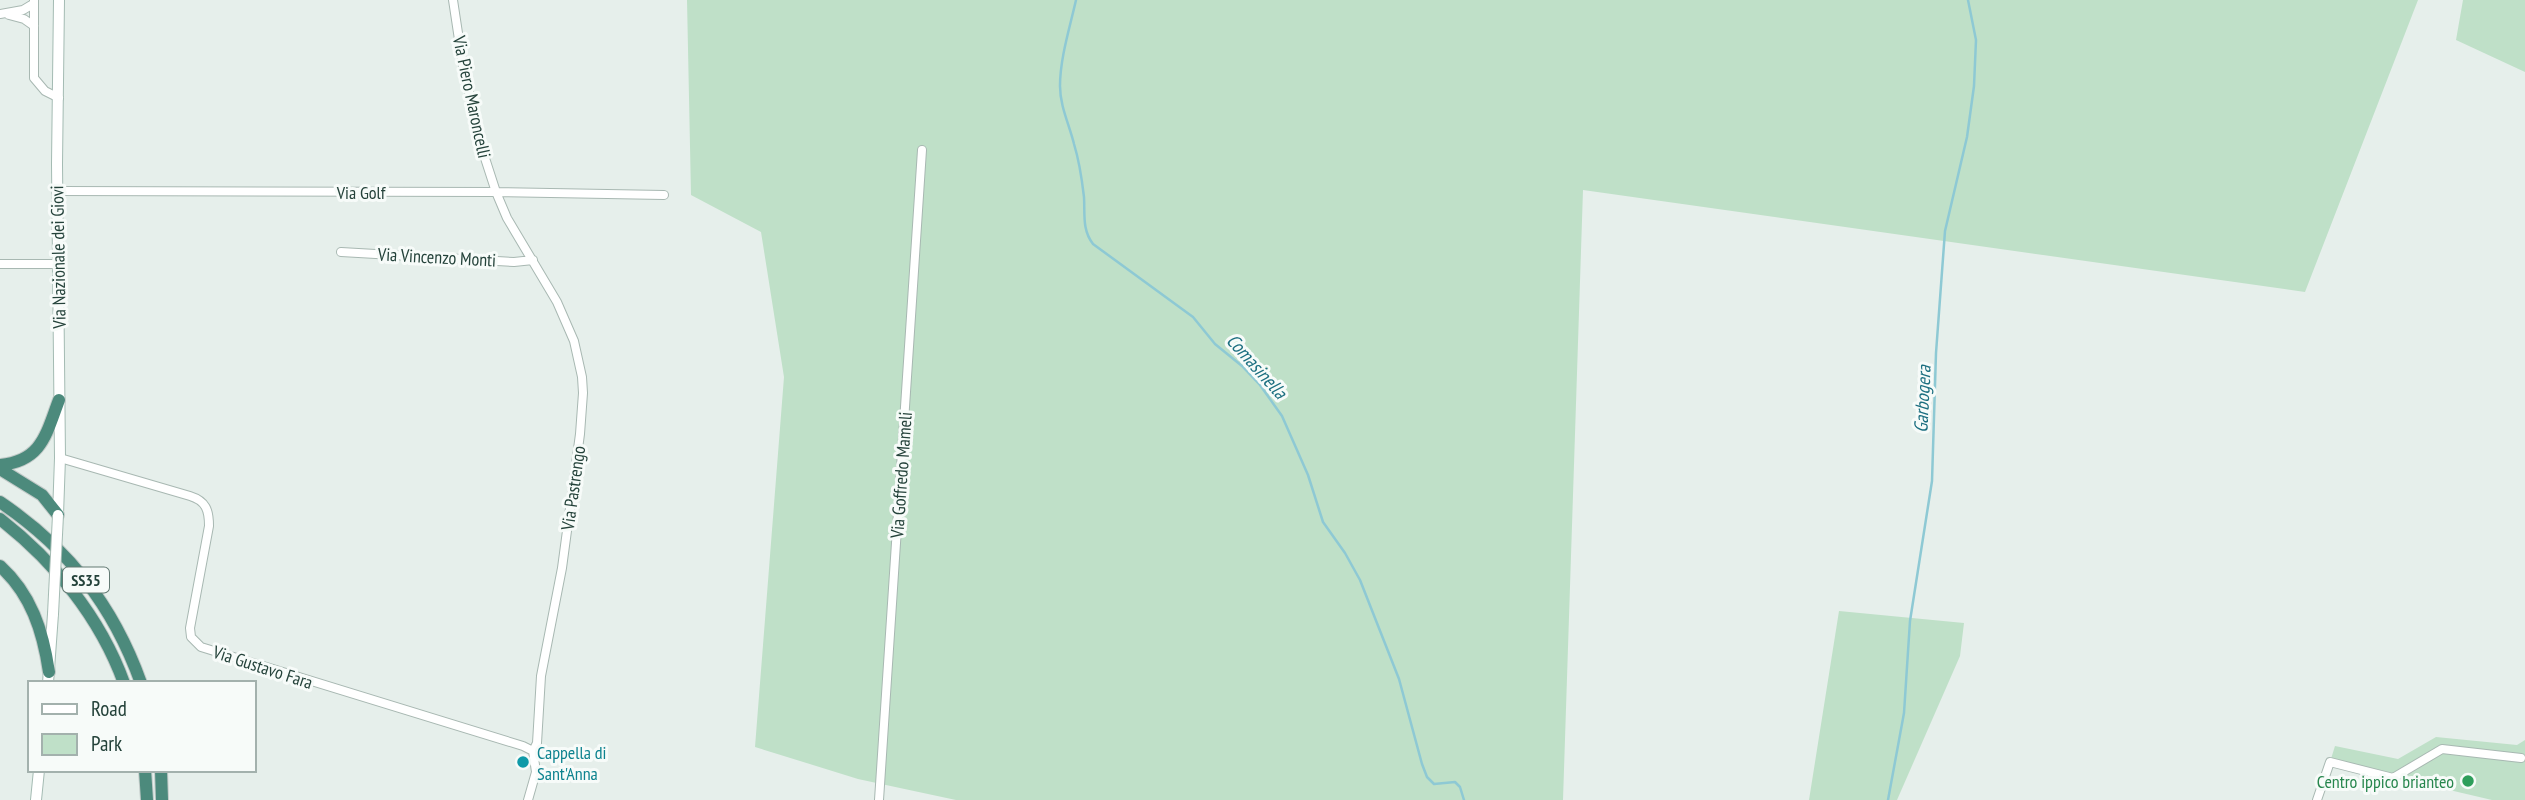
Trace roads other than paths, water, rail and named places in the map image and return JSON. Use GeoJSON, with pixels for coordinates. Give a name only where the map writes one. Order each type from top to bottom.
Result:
{"type":"FeatureCollection","features":[{"type":"Feature","properties":{"kind":"highway"},"geometry":{"type":"LineString","coordinates":[[0,467],[30,457],[43,443],[59,400]]}},
{"type":"Feature","properties":{"kind":"highway"},"geometry":{"type":"LineString","coordinates":[[0,467],[42,495],[58,515]]}},
{"type":"Feature","properties":{"kind":"highway","name":"SS35"},"geometry":{"type":"LineString","coordinates":[[0,502],[50,541],[86,580],[114,621],[140,681]]}},
{"type":"Feature","properties":{"kind":"highway","name":"SS35"},"geometry":{"type":"LineString","coordinates":[[0,519],[63,578],[102,636],[123,681]]}},
{"type":"Feature","properties":{"kind":"highway"},"geometry":{"type":"LineString","coordinates":[[0,566],[16,583],[34,615],[44,640],[48,677]]}},
{"type":"Feature","properties":{"kind":"highway"},"geometry":{"type":"LineString","coordinates":[[145,772],[147,800]]}},
{"type":"Feature","properties":{"kind":"highway"},"geometry":{"type":"LineString","coordinates":[[161,772],[162,800]]}},
{"type":"Feature","properties":{"kind":"main road","name":"Via Nazionale dei Giovi"},"geometry":{"type":"LineString","coordinates":[[48,677],[60,458],[59,0]]}},
{"type":"Feature","properties":{"kind":"main road"},"geometry":{"type":"LineString","coordinates":[[36,800],[39,772]]}},
{"type":"Feature","properties":{"kind":"street","name":"Via Piero Maroncelli"},"geometry":{"type":"LineString","coordinates":[[453,0],[470,99],[496,192]]}},
{"type":"Feature","properties":{"kind":"street"},"geometry":{"type":"LineString","coordinates":[[34,2],[34,78],[45,91],[59,98]]}},
{"type":"Feature","properties":{"kind":"street"},"geometry":{"type":"LineString","coordinates":[[3,14],[23,10],[34,2]]}},
{"type":"Feature","properties":{"kind":"street"},"geometry":{"type":"LineString","coordinates":[[3,14],[24,19],[34,26]]}},
{"type":"Feature","properties":{"kind":"street","name":"Via Goffredo Mameli"},"geometry":{"type":"LineString","coordinates":[[879,800],[922,150]]}},
{"type":"Feature","properties":{"kind":"street","name":"Via Golf"},"geometry":{"type":"LineString","coordinates":[[58,191],[664,195]]}},
{"type":"Feature","properties":{"kind":"street","name":"Via Pastrengo"},"geometry":{"type":"LineString","coordinates":[[496,192],[507,218],[557,302],[573,341],[581,369],[583,393],[570,516],[541,676],[537,743],[533,751],[536,772],[528,800]]}},
{"type":"Feature","properties":{"kind":"street","name":"Via Vincenzo Monti"},"geometry":{"type":"LineString","coordinates":[[341,252],[514,262],[533,260]]}},
{"type":"Feature","properties":{"kind":"street"},"geometry":{"type":"LineString","coordinates":[[0,264],[58,264]]}},
{"type":"Feature","properties":{"kind":"street","name":"Via Gustavo Fara"},"geometry":{"type":"LineString","coordinates":[[60,458],[190,496],[205,504],[209,514],[209,526],[190,628],[191,637],[201,647],[533,751]]}},
{"type":"Feature","properties":{"kind":"street"},"geometry":{"type":"LineString","coordinates":[[2317,800],[2330,762],[2393,778],[2442,749],[2521,758]]}},
{"type":"Feature","properties":{"kind":"waterway","name":"Comasinella"},"geometry":{"type":"LineString","coordinates":[[1076,0],[1063,54],[1060,93],[1079,163],[1089,239],[1193,317],[1215,344],[1260,385],[1282,416],[1308,475],[1323,522],[1360,580],[1399,679],[1427,777],[1434,784],[1455,782],[1460,787],[1464,800]]}},
{"type":"Feature","properties":{"kind":"waterway","name":"Garbogera"},"geometry":{"type":"LineString","coordinates":[[1888,800],[1904,713],[1910,621],[1932,481],[1936,353],[1945,231],[1967,137],[1974,86],[1976,40],[1968,0]]}},
{"type":"Feature","properties":{"kind":"place","name":"Cappella di Sant'Anna"},"geometry":{"type":"Point","coordinates":[523,762]}},
{"type":"Feature","properties":{"kind":"place","name":"Centro ippico brianteo"},"geometry":{"type":"Point","coordinates":[2468,781]}}]}
